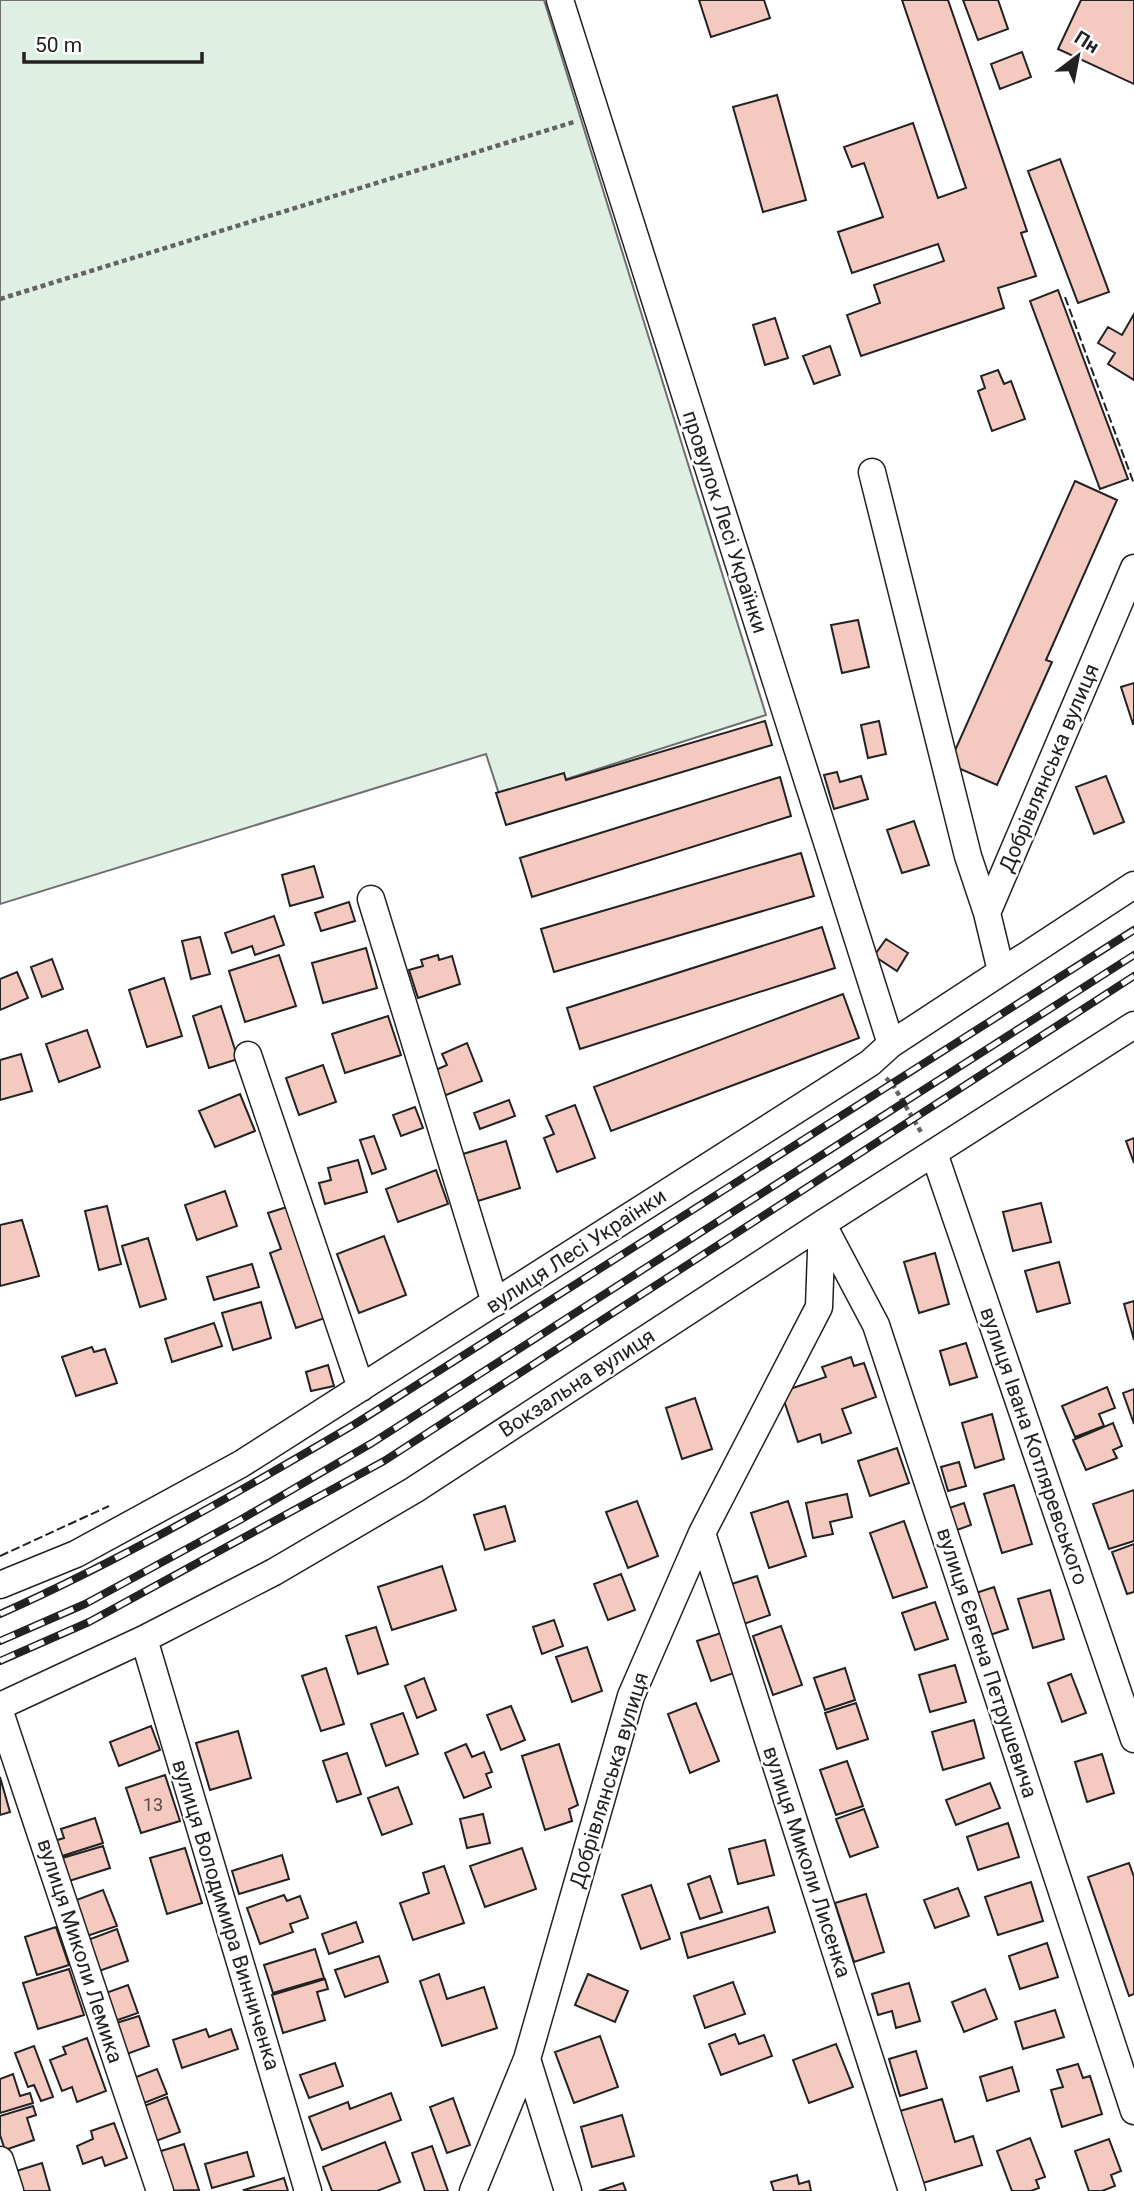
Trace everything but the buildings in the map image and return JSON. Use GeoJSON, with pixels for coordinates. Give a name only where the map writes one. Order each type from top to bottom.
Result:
{"type":"FeatureCollection","features":[{"type":"Feature","properties":{"kind":"street","name":"провулок Лесі Українки"},"geometry":{"type":"LineString","coordinates":[[560,0],[891,1044]]}},
{"type":"Feature","properties":{"kind":"street"},"geometry":{"type":"LineString","coordinates":[[872,472],[968,856],[987,913],[1001,971]]}},
{"type":"Feature","properties":{"kind":"street","name":"Добрівлянська вулиця"},"geometry":{"type":"LineString","coordinates":[[987,913],[1134,568]]}},
{"type":"Feature","properties":{"kind":"street","name":"вулиця Лесі Українки"},"geometry":{"type":"LineString","coordinates":[[0,1585],[76,1554],[241,1464],[870,1063],[891,1044],[1134,885]]}},
{"type":"Feature","properties":{"kind":"street"},"geometry":{"type":"LineString","coordinates":[[371,899],[495,1303]]}},
{"type":"Feature","properties":{"kind":"street","name":"Вокзальна вулиця"},"geometry":{"type":"LineString","coordinates":[[0,1706],[144,1639],[274,1572],[414,1490],[822,1224],[1134,1025]]}},
{"type":"Feature","properties":{"kind":"street"},"geometry":{"type":"LineString","coordinates":[[248,1055],[361,1388]]}},
{"type":"Feature","properties":{"kind":"street","name":"вулиця Івана Котляревського"},"geometry":{"type":"LineString","coordinates":[[933,1153],[1134,1740]]}},
{"type":"Feature","properties":{"kind":"street","name":"Добрівлянська вулиця"},"geometry":{"type":"LineString","coordinates":[[472,2191],[527,2059],[631,1696],[702,1533],[819,1307],[822,1224]]}},
{"type":"Feature","properties":{"kind":"street","name":"вулиця Євгена Петрушевича"},"geometry":{"type":"LineString","coordinates":[[822,1224],[876,1325],[1134,2110]]}},
{"type":"Feature","properties":{"kind":"street","name":"вулиця Миколи Лисенка"},"geometry":{"type":"LineString","coordinates":[[702,1533],[912,2191]]}},
{"type":"Feature","properties":{"kind":"street","name":"вулиця Володимира Винниченка"},"geometry":{"type":"LineString","coordinates":[[144,1639],[308,2191]]}},
{"type":"Feature","properties":{"kind":"street","name":"вулиця Миколи Лемика"},"geometry":{"type":"LineString","coordinates":[[0,1712],[160,2191]]}},
{"type":"Feature","properties":{"kind":"street"},"geometry":{"type":"LineString","coordinates":[[527,2059],[568,2191]]}},
{"type":"Feature","properties":{"kind":"street"},"geometry":{"type":"LineString","coordinates":[[0,2160],[10,2191]]}},
{"type":"Feature","properties":{"kind":"path"},"geometry":{"type":"LineString","coordinates":[[0,299],[596,115]]}},
{"type":"Feature","properties":{"kind":"path"},"geometry":{"type":"LineString","coordinates":[[870,1063],[893,1085],[933,1153]]}},
{"type":"Feature","properties":{"kind":"green space"},"geometry":{"type":"Polygon","coordinates":[[[0,0],[544,0],[766,715],[501,800],[486,754],[0,904],[0,0]]]}},
{"type":"Feature","properties":{"kind":"railway"},"geometry":{"type":"LineString","coordinates":[[0,1614],[136,1548],[355,1424],[1134,930]]}},
{"type":"Feature","properties":{"kind":"railway"},"geometry":{"type":"LineString","coordinates":[[0,1641],[85,1604],[240,1520],[372,1443],[1134,955]]}},
{"type":"Feature","properties":{"kind":"railway"},"geometry":{"type":"LineString","coordinates":[[0,1661],[89,1622],[384,1461],[1134,976]]}},
{"type":"Feature","properties":{"kind":"fence"},"geometry":{"type":"LineString","coordinates":[[1065,297],[1134,484]]}},
{"type":"Feature","properties":{"kind":"fence"},"geometry":{"type":"LineString","coordinates":[[0,1556],[109,1506]]}}]}
